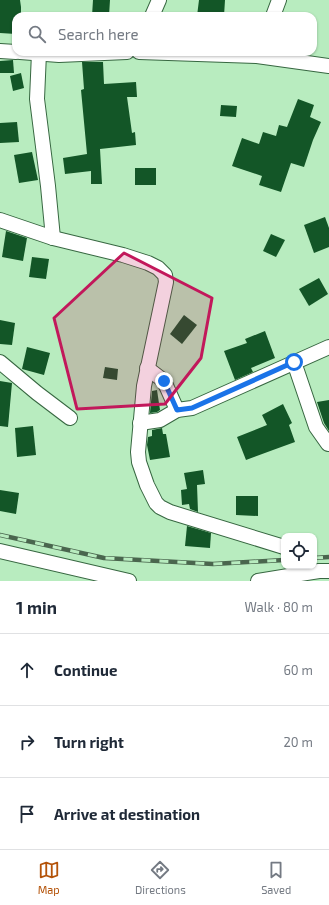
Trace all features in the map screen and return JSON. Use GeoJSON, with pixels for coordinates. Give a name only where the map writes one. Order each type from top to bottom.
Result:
{"type":"FeatureCollection","features":[{"type":"Feature","properties":{"kind":"street"},"geometry":{"type":"LineString","coordinates":[[154,12],[159,0]]}},
{"type":"Feature","properties":{"kind":"street"},"geometry":{"type":"LineString","coordinates":[[274,12],[279,0]]}},
{"type":"Feature","properties":{"kind":"street"},"geometry":{"type":"LineString","coordinates":[[0,51],[12,52]]}},
{"type":"Feature","properties":{"kind":"street"},"geometry":{"type":"LineString","coordinates":[[39,56],[37,99],[53,238]]}},
{"type":"Feature","properties":{"kind":"street"},"geometry":{"type":"LineString","coordinates":[[270,56],[329,66]]}},
{"type":"Feature","properties":{"kind":"street"},"geometry":{"type":"LineString","coordinates":[[0,220],[53,238],[148,263],[158,268],[165,275],[166,282],[147,368],[140,423],[138,452],[139,462],[148,485],[156,503],[160,507],[170,512],[281,546]]}},
{"type":"Feature","properties":{"kind":"street"},"geometry":{"type":"LineString","coordinates":[[140,423],[160,420],[177,410],[192,408],[329,347]]}},
{"type":"Feature","properties":{"kind":"street"},"geometry":{"type":"LineString","coordinates":[[0,362],[70,418]]}},
{"type":"Feature","properties":{"kind":"street"},"geometry":{"type":"LineString","coordinates":[[294,362],[316,427],[329,444]]}},
{"type":"Feature","properties":{"kind":"street"},"geometry":{"type":"LineString","coordinates":[[147,368],[164,381],[177,410]]}},
{"type":"Feature","properties":{"kind":"street"},"geometry":{"type":"LineString","coordinates":[[0,551],[129,581]]}},
{"type":"Feature","properties":{"kind":"street"},"geometry":{"type":"LineString","coordinates":[[258,581],[320,570]]}},
{"type":"Feature","properties":{"kind":"highlighted area"},"geometry":{"type":"Polygon","coordinates":[[[124,253],[212,298],[201,358],[165,404],[77,409],[54,318],[124,253]]]}},
{"type":"Feature","properties":{"kind":"building"},"geometry":{"type":"Polygon","coordinates":[[[0,0],[20,0],[21,12],[12,12],[12,34],[0,33],[0,0]]]}},
{"type":"Feature","properties":{"kind":"building"},"geometry":{"type":"Polygon","coordinates":[[[93,0],[110,0],[109,12],[92,12],[93,0]]]}},
{"type":"Feature","properties":{"kind":"building"},"geometry":{"type":"Polygon","coordinates":[[[199,0],[225,0],[224,12],[198,12],[199,0]]]}},
{"type":"Feature","properties":{"kind":"building"},"geometry":{"type":"Polygon","coordinates":[[[13,60],[14,73],[0,73],[0,61],[13,60]]]}},
{"type":"Feature","properties":{"kind":"building"},"geometry":{"type":"Polygon","coordinates":[[[82,62],[103,62],[104,84],[136,82],[137,97],[127,97],[132,133],[135,132],[136,145],[100,149],[102,184],[91,184],[91,171],[65,174],[63,158],[87,154],[81,90],[84,89],[82,62]]]}},
{"type":"Feature","properties":{"kind":"building"},"geometry":{"type":"Polygon","coordinates":[[[21,73],[24,88],[13,91],[10,76],[21,73]]]}},
{"type":"Feature","properties":{"kind":"building"},"geometry":{"type":"Polygon","coordinates":[[[298,99],[314,105],[310,117],[321,122],[304,167],[291,163],[281,192],[259,185],[262,176],[232,166],[242,138],[259,144],[263,132],[276,136],[279,125],[287,127],[298,99]]]}},
{"type":"Feature","properties":{"kind":"building"},"geometry":{"type":"Polygon","coordinates":[[[221,105],[237,106],[236,117],[220,116],[221,105]]]}},
{"type":"Feature","properties":{"kind":"building"},"geometry":{"type":"Polygon","coordinates":[[[17,122],[19,142],[0,143],[0,123],[17,122]]]}},
{"type":"Feature","properties":{"kind":"building"},"geometry":{"type":"Polygon","coordinates":[[[32,152],[38,180],[19,183],[14,155],[32,152]]]}},
{"type":"Feature","properties":{"kind":"building"},"geometry":{"type":"Polygon","coordinates":[[[135,168],[156,168],[156,185],[135,185],[135,168]]]}},
{"type":"Feature","properties":{"kind":"building"},"geometry":{"type":"Polygon","coordinates":[[[325,217],[329,228],[329,247],[314,253],[304,225],[325,217]]]}},
{"type":"Feature","properties":{"kind":"building"},"geometry":{"type":"Polygon","coordinates":[[[6,231],[27,238],[23,261],[2,257],[6,231]]]}},
{"type":"Feature","properties":{"kind":"building"},"geometry":{"type":"Polygon","coordinates":[[[271,234],[285,240],[276,257],[263,251],[271,234]]]}},
{"type":"Feature","properties":{"kind":"building"},"geometry":{"type":"Polygon","coordinates":[[[32,257],[49,259],[46,279],[29,277],[32,257]]]}},
{"type":"Feature","properties":{"kind":"building"},"geometry":{"type":"Polygon","coordinates":[[[319,278],[328,294],[309,306],[299,289],[319,278]]]}},
{"type":"Feature","properties":{"kind":"building"},"geometry":{"type":"Polygon","coordinates":[[[184,315],[197,325],[182,344],[170,334],[184,315]]]}},
{"type":"Feature","properties":{"kind":"building"},"geometry":{"type":"Polygon","coordinates":[[[0,320],[15,323],[12,345],[0,344],[0,320]]]}},
{"type":"Feature","properties":{"kind":"building"},"geometry":{"type":"Polygon","coordinates":[[[265,331],[275,358],[251,368],[253,372],[235,380],[224,351],[247,343],[245,339],[265,331]]]}},
{"type":"Feature","properties":{"kind":"building"},"geometry":{"type":"Polygon","coordinates":[[[27,347],[50,353],[44,375],[22,369],[27,347]]]}},
{"type":"Feature","properties":{"kind":"building"},"geometry":{"type":"Polygon","coordinates":[[[105,367],[118,369],[117,380],[103,378],[105,367]]]}},
{"type":"Feature","properties":{"kind":"building"},"geometry":{"type":"Polygon","coordinates":[[[0,381],[12,383],[8,427],[0,426],[0,381]]]}},
{"type":"Feature","properties":{"kind":"building"},"geometry":{"type":"Polygon","coordinates":[[[157,390],[160,410],[150,413],[152,391],[157,390]]]}},
{"type":"Feature","properties":{"kind":"building"},"geometry":{"type":"Polygon","coordinates":[[[329,400],[329,431],[324,423],[317,402],[329,400]]]}},
{"type":"Feature","properties":{"kind":"building"},"geometry":{"type":"Polygon","coordinates":[[[283,404],[292,423],[289,425],[295,442],[246,460],[237,437],[267,425],[262,415],[283,404]]]}},
{"type":"Feature","properties":{"kind":"building"},"geometry":{"type":"Polygon","coordinates":[[[33,426],[36,455],[17,457],[15,428],[33,426]]]}},
{"type":"Feature","properties":{"kind":"building"},"geometry":{"type":"Polygon","coordinates":[[[162,428],[163,434],[166,434],[170,457],[150,460],[147,445],[148,437],[152,436],[152,430],[162,428]]]}},
{"type":"Feature","properties":{"kind":"building"},"geometry":{"type":"Polygon","coordinates":[[[203,470],[205,484],[197,485],[198,512],[190,509],[189,504],[182,505],[181,490],[187,489],[184,473],[203,470]]]}},
{"type":"Feature","properties":{"kind":"building"},"geometry":{"type":"Polygon","coordinates":[[[0,490],[19,493],[16,514],[0,511],[0,490]]]}},
{"type":"Feature","properties":{"kind":"building"},"geometry":{"type":"Polygon","coordinates":[[[236,496],[258,496],[258,516],[236,515],[236,496]]]}},
{"type":"Feature","properties":{"kind":"building"},"geometry":{"type":"Polygon","coordinates":[[[187,526],[211,533],[210,548],[185,546],[187,526]]]}},
{"type":"Feature","properties":{"kind":"railway"},"geometry":{"type":"LineString","coordinates":[[0,535],[104,558],[213,564],[281,560]]}},
{"type":"Feature","properties":{"kind":"railway"},"geometry":{"type":"LineString","coordinates":[[317,558],[329,557]]}},
{"type":"Feature","properties":{"kind":"route"},"geometry":{"type":"LineString","coordinates":[[164,381],[177,410],[192,408],[294,362]]}}]}
